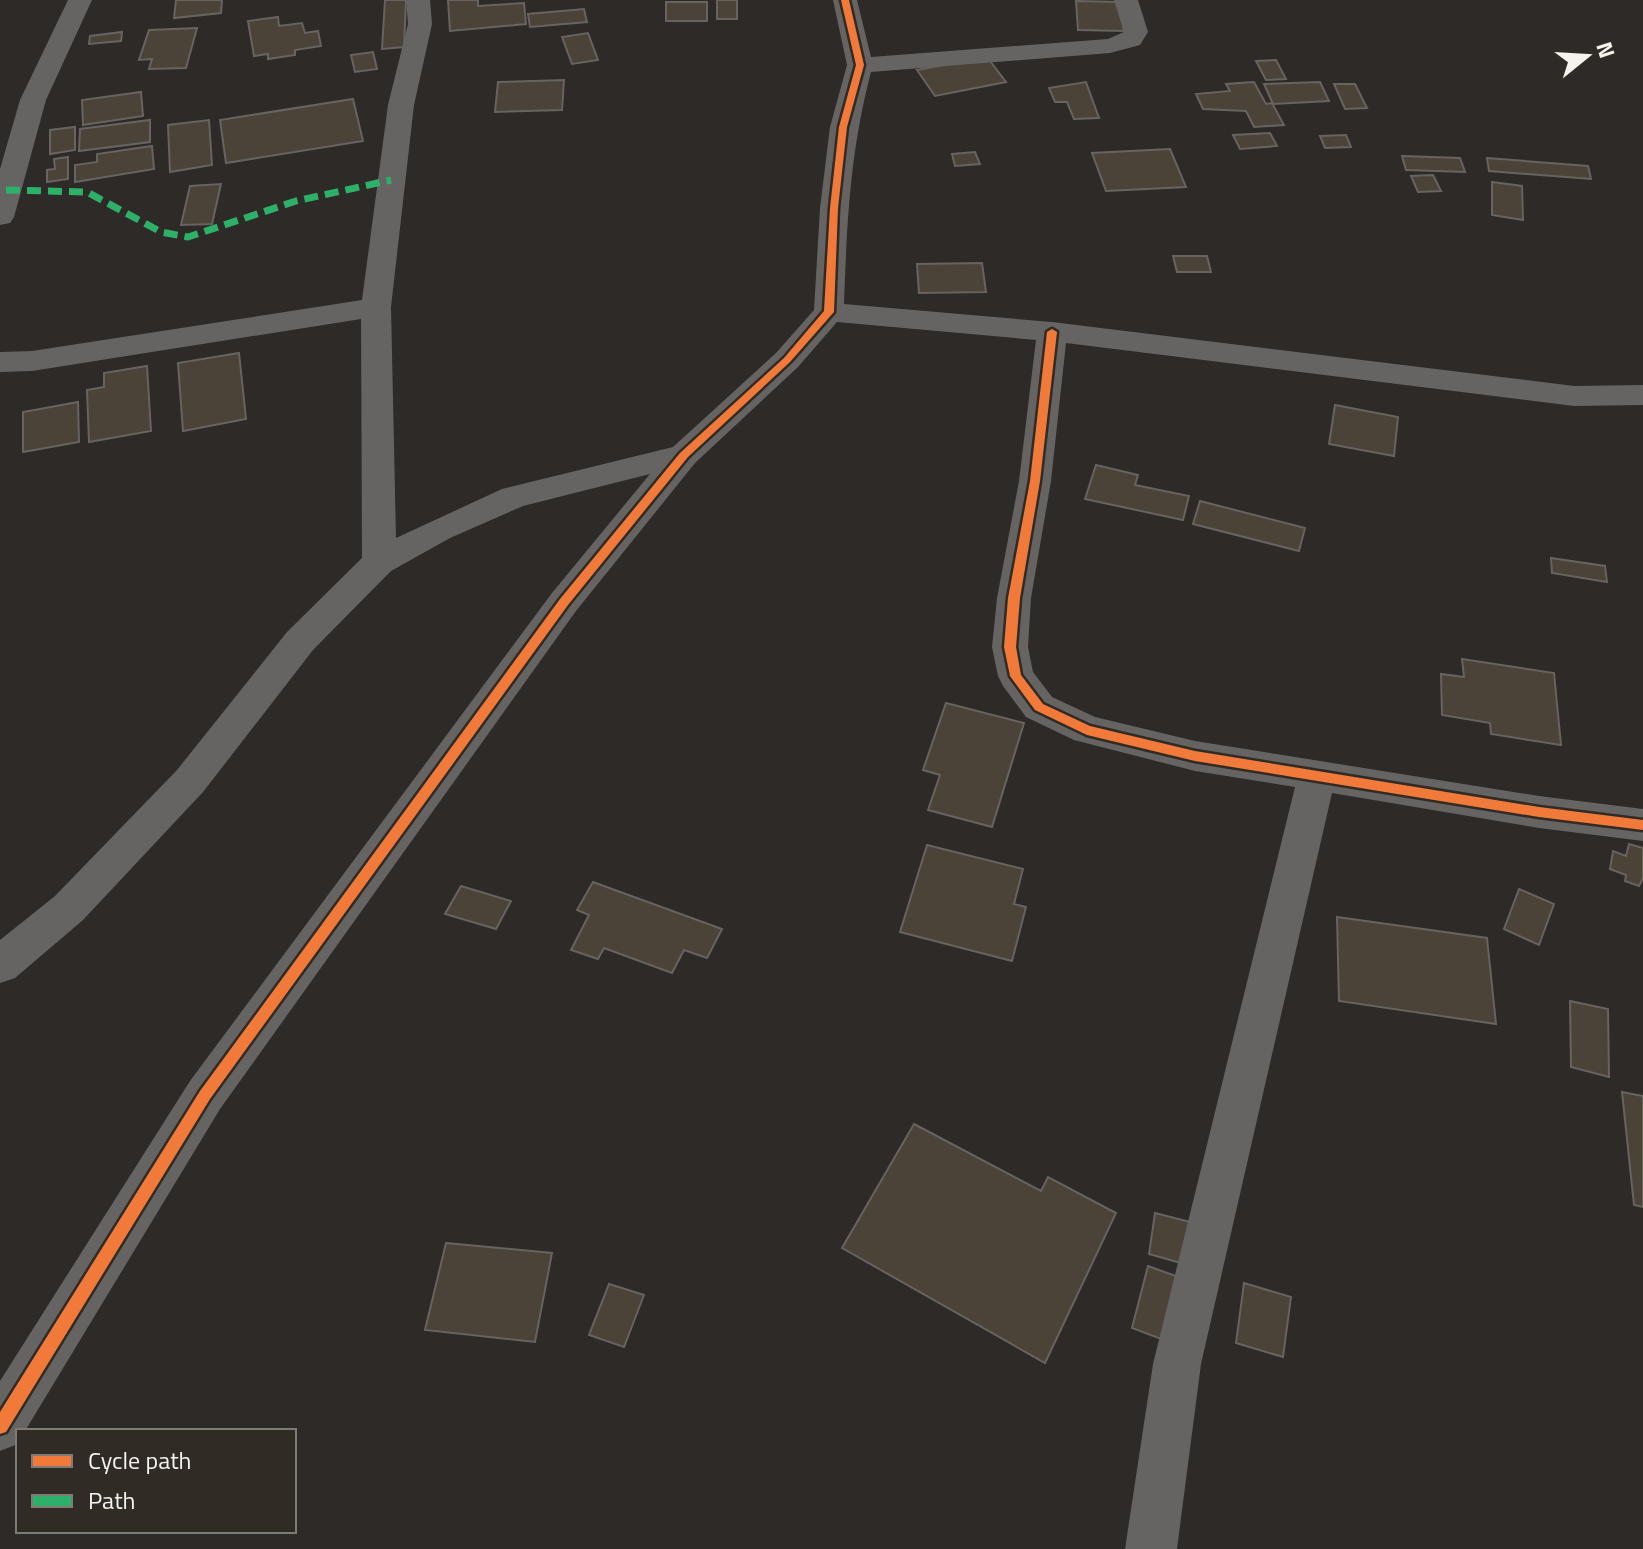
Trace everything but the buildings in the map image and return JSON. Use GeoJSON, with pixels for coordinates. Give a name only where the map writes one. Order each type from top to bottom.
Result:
{"type":"FeatureCollection","features":[{"type":"Feature","properties":{"kind":"street"},"geometry":{"type":"LineString","coordinates":[[0,217],[33,100],[80,0]]}},
{"type":"Feature","properties":{"kind":"street"},"geometry":{"type":"LineString","coordinates":[[379,562],[376,307],[401,105],[420,24],[418,0]]}},
{"type":"Feature","properties":{"kind":"street"},"geometry":{"type":"LineString","coordinates":[[0,1426],[205,1095],[564,602],[684,455],[787,360],[829,312],[834,208],[843,127],[860,65],[845,0]]}},
{"type":"Feature","properties":{"kind":"street"},"geometry":{"type":"LineString","coordinates":[[860,65],[1110,46],[1131,40],[1136,32],[1126,0]]}},
{"type":"Feature","properties":{"kind":"street"},"geometry":{"type":"LineString","coordinates":[[0,362],[32,361],[376,307]]}},
{"type":"Feature","properties":{"kind":"street"},"geometry":{"type":"LineString","coordinates":[[829,312],[1052,332],[1574,396],[1643,395]]}},
{"type":"Feature","properties":{"kind":"street"},"geometry":{"type":"LineString","coordinates":[[1052,332],[1035,481],[1014,598],[1010,647],[1016,676],[1039,707],[1087,730],[1195,756],[1539,812],[1643,825]]}},
{"type":"Feature","properties":{"kind":"street"},"geometry":{"type":"LineString","coordinates":[[0,965],[69,908],[190,781],[300,641],[379,562],[438,530],[514,497],[684,455]]}},
{"type":"Feature","properties":{"kind":"street"},"geometry":{"type":"LineString","coordinates":[[1151,1549],[1177,1364],[1317,774]]}},
{"type":"Feature","properties":{"kind":"marked path"},"geometry":{"type":"LineString","coordinates":[[6,190],[87,192],[161,232],[188,237],[296,201],[391,180]]}},
{"type":"Feature","properties":{"kind":"cycle path"},"geometry":{"type":"LineString","coordinates":[[0,1426],[205,1095],[564,602],[684,455],[787,360],[829,312],[834,208],[843,127],[860,65],[845,0]]}},
{"type":"Feature","properties":{"kind":"cycle path"},"geometry":{"type":"LineString","coordinates":[[1052,332],[1035,481],[1014,598],[1010,647],[1016,676],[1039,707],[1087,730],[1195,756],[1539,812],[1643,825]]}}]}
